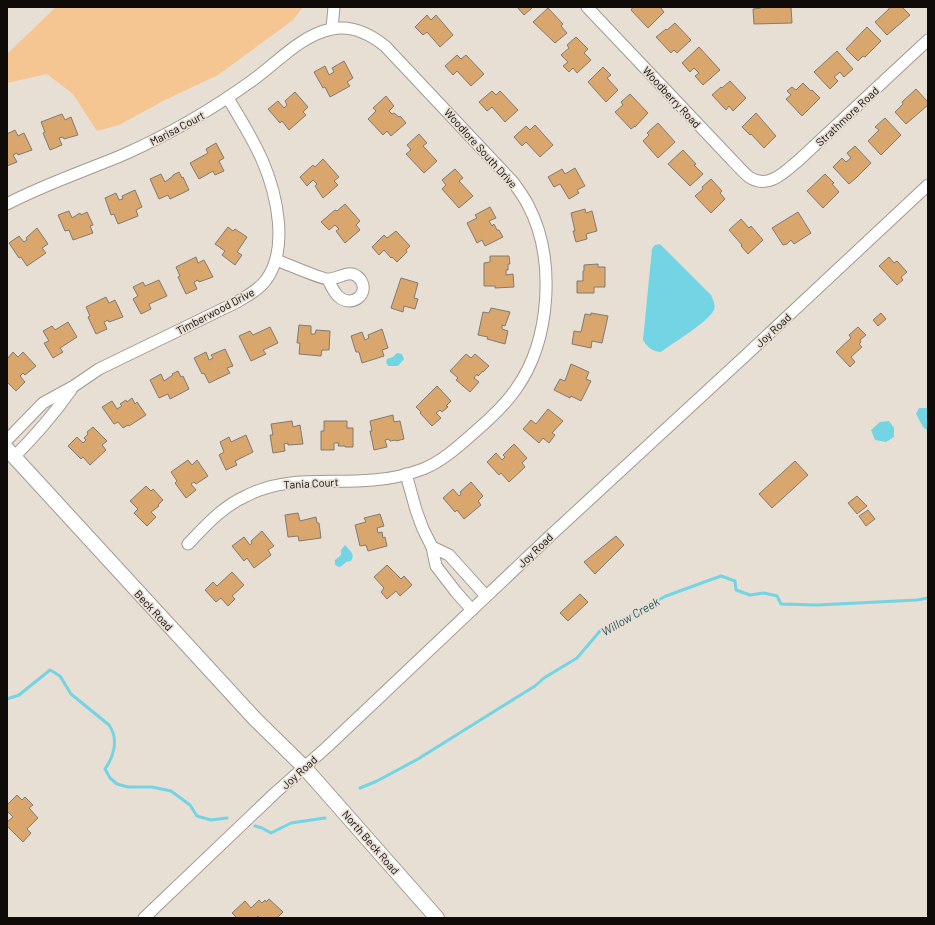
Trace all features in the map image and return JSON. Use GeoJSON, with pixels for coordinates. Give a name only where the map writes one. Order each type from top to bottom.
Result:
{"type":"FeatureCollection","features":[{"type":"Feature","properties":{"kind":"main road","name":"Beck Road"},"geometry":{"type":"LineString","coordinates":[[10,453],[255,719],[304,767]]}},
{"type":"Feature","properties":{"kind":"main road","name":"North Beck Road"},"geometry":{"type":"LineString","coordinates":[[304,767],[437,918]]}},
{"type":"Feature","properties":{"kind":"street"},"geometry":{"type":"LineString","coordinates":[[332,28],[334,7]]}},
{"type":"Feature","properties":{"kind":"street","name":"Woodberry Road"},"geometry":{"type":"LineString","coordinates":[[587,7],[733,161],[749,177],[761,181]]}},
{"type":"Feature","properties":{"kind":"street","name":"Marisa Court"},"geometry":{"type":"LineString","coordinates":[[7,204],[43,186],[151,143],[204,114],[228,98],[302,41],[315,34],[332,28]]}},
{"type":"Feature","properties":{"kind":"street","name":"Woodlore South Drive"},"geometry":{"type":"LineString","coordinates":[[332,28],[355,30],[379,41],[513,182],[528,204],[538,229],[544,255],[546,296],[543,324],[534,356],[517,388],[500,408],[453,451],[425,468],[406,474]]}},
{"type":"Feature","properties":{"kind":"street","name":"Strathmore Road"},"geometry":{"type":"LineString","coordinates":[[761,181],[772,180],[780,177],[928,40]]}},
{"type":"Feature","properties":{"kind":"street","name":"Timberwood Drive"},"geometry":{"type":"LineString","coordinates":[[7,440],[43,403],[74,386],[99,369],[237,302],[252,293],[265,281],[273,270],[278,244],[277,218],[270,182],[263,162],[255,146],[228,98]]}},
{"type":"Feature","properties":{"kind":"street","name":"Joy Road"},"geometry":{"type":"LineString","coordinates":[[144,918],[275,793],[928,185]]}},
{"type":"Feature","properties":{"kind":"street"},"geometry":{"type":"LineString","coordinates":[[276,260],[328,280]]}},
{"type":"Feature","properties":{"kind":"street","name":"Timberwood Drive"},"geometry":{"type":"LineString","coordinates":[[10,453],[31,440],[55,412],[74,386]]}},
{"type":"Feature","properties":{"kind":"street"},"geometry":{"type":"LineString","coordinates":[[406,474],[416,510],[432,547],[436,566],[472,610]]}},
{"type":"Feature","properties":{"kind":"street","name":"Tania Court"},"geometry":{"type":"LineString","coordinates":[[188,544],[215,515],[239,499],[257,490],[282,483],[372,480],[406,474]]}},
{"type":"Feature","properties":{"kind":"street"},"geometry":{"type":"LineString","coordinates":[[432,547],[449,555],[486,596]]}},
{"type":"Feature","properties":{"kind":"shaded area"},"geometry":{"type":"Polygon","coordinates":[[[56,7],[303,7],[293,20],[218,75],[165,100],[119,125],[97,131],[73,94],[47,74],[7,83],[7,54],[56,7]]]}},
{"type":"Feature","properties":{"kind":"water"},"geometry":{"type":"Polygon","coordinates":[[[660,244],[711,295],[715,306],[714,310],[705,321],[661,352],[650,349],[643,340],[652,249],[655,245],[660,244]]]}},
{"type":"Feature","properties":{"kind":"water"},"geometry":{"type":"Polygon","coordinates":[[[397,353],[402,354],[404,359],[398,366],[388,366],[386,362],[387,359],[393,357],[397,353]]]}},
{"type":"Feature","properties":{"kind":"water"},"geometry":{"type":"Polygon","coordinates":[[[919,408],[928,408],[928,431],[923,427],[916,414],[919,408]]]}},
{"type":"Feature","properties":{"kind":"water"},"geometry":{"type":"Polygon","coordinates":[[[889,421],[894,428],[894,437],[886,442],[875,440],[871,430],[880,422],[889,421]]]}},
{"type":"Feature","properties":{"kind":"water"},"geometry":{"type":"Polygon","coordinates":[[[345,545],[353,556],[351,561],[346,562],[339,567],[335,565],[335,560],[341,555],[341,550],[345,545]]]}},
{"type":"Feature","properties":{"kind":"building"},"geometry":{"type":"Polygon","coordinates":[[[517,7],[533,7],[524,15],[517,7]]]}},
{"type":"Feature","properties":{"kind":"building"},"geometry":{"type":"Polygon","coordinates":[[[633,7],[660,7],[664,12],[648,28],[631,10],[633,7]]]}},
{"type":"Feature","properties":{"kind":"building"},"geometry":{"type":"Polygon","coordinates":[[[761,7],[791,7],[792,23],[754,24],[753,9],[761,7]]]}},
{"type":"Feature","properties":{"kind":"building"},"geometry":{"type":"Polygon","coordinates":[[[889,7],[902,7],[910,15],[887,35],[875,22],[889,9],[889,7]]]}},
{"type":"Feature","properties":{"kind":"building"},"geometry":{"type":"Polygon","coordinates":[[[548,8],[563,24],[561,26],[567,33],[555,43],[533,22],[548,8]]]}},
{"type":"Feature","properties":{"kind":"building"},"geometry":{"type":"Polygon","coordinates":[[[427,15],[431,20],[436,15],[453,35],[440,47],[427,32],[423,35],[415,27],[427,15]]]}},
{"type":"Feature","properties":{"kind":"building"},"geometry":{"type":"Polygon","coordinates":[[[675,23],[691,40],[677,53],[674,50],[671,53],[656,37],[675,23]]]}},
{"type":"Feature","properties":{"kind":"building"},"geometry":{"type":"Polygon","coordinates":[[[867,27],[881,41],[865,57],[863,56],[858,61],[846,49],[867,27]]]}},
{"type":"Feature","properties":{"kind":"building"},"geometry":{"type":"Polygon","coordinates":[[[576,37],[588,49],[584,53],[591,60],[577,73],[573,68],[569,72],[563,66],[568,62],[561,55],[569,48],[567,45],[576,37]]]}},
{"type":"Feature","properties":{"kind":"building"},"geometry":{"type":"Polygon","coordinates":[[[699,47],[720,70],[703,85],[695,76],[699,73],[694,68],[690,72],[682,63],[699,47]]]}},
{"type":"Feature","properties":{"kind":"building"},"geometry":{"type":"Polygon","coordinates":[[[837,51],[853,69],[844,77],[840,72],[834,77],[838,81],[830,89],[814,72],[837,51]]]}},
{"type":"Feature","properties":{"kind":"building"},"geometry":{"type":"Polygon","coordinates":[[[457,55],[461,59],[466,55],[484,74],[471,86],[457,71],[453,75],[445,66],[457,55]]]}},
{"type":"Feature","properties":{"kind":"building"},"geometry":{"type":"Polygon","coordinates":[[[344,61],[353,78],[347,82],[350,86],[330,97],[314,72],[325,66],[329,75],[334,72],[332,68],[344,61]]]}},
{"type":"Feature","properties":{"kind":"building"},"geometry":{"type":"Polygon","coordinates":[[[603,67],[611,75],[607,78],[618,90],[606,102],[588,82],[603,67]]]}},
{"type":"Feature","properties":{"kind":"building"},"geometry":{"type":"Polygon","coordinates":[[[730,81],[746,98],[733,111],[729,106],[726,110],[712,95],[730,81]]]}},
{"type":"Feature","properties":{"kind":"building"},"geometry":{"type":"Polygon","coordinates":[[[803,83],[820,98],[802,116],[786,99],[791,95],[787,91],[792,87],[796,90],[803,83]]]}},
{"type":"Feature","properties":{"kind":"building"},"geometry":{"type":"Polygon","coordinates":[[[916,89],[928,102],[928,105],[906,124],[895,112],[903,104],[902,102],[916,89]]]}},
{"type":"Feature","properties":{"kind":"building"},"geometry":{"type":"Polygon","coordinates":[[[492,91],[496,95],[500,91],[518,110],[505,122],[492,107],[487,111],[479,102],[492,91]]]}},
{"type":"Feature","properties":{"kind":"building"},"geometry":{"type":"Polygon","coordinates":[[[295,92],[308,107],[303,112],[306,115],[289,130],[282,121],[280,123],[268,109],[278,101],[284,108],[287,105],[285,101],[295,92]]]}},
{"type":"Feature","properties":{"kind":"building"},"geometry":{"type":"Polygon","coordinates":[[[630,94],[648,113],[635,127],[631,129],[615,112],[623,105],[621,102],[630,94]]]}},
{"type":"Feature","properties":{"kind":"building"},"geometry":{"type":"Polygon","coordinates":[[[386,96],[394,106],[389,111],[392,114],[394,113],[399,117],[400,116],[406,123],[391,136],[387,131],[383,135],[368,119],[376,111],[373,108],[386,96]]]}},
{"type":"Feature","properties":{"kind":"building"},"geometry":{"type":"Polygon","coordinates":[[[756,113],[776,136],[764,148],[742,127],[756,113]]]}},
{"type":"Feature","properties":{"kind":"building"},"geometry":{"type":"Polygon","coordinates":[[[62,114],[65,120],[71,117],[78,135],[64,139],[63,137],[59,138],[62,145],[50,150],[43,133],[45,132],[41,122],[62,114]]]}},
{"type":"Feature","properties":{"kind":"building"},"geometry":{"type":"Polygon","coordinates":[[[885,118],[901,135],[881,155],[868,141],[879,130],[875,127],[885,118]]]}},
{"type":"Feature","properties":{"kind":"building"},"geometry":{"type":"Polygon","coordinates":[[[658,123],[675,142],[658,158],[643,141],[649,135],[647,133],[658,123]]]}},
{"type":"Feature","properties":{"kind":"building"},"geometry":{"type":"Polygon","coordinates":[[[535,125],[553,145],[540,157],[526,142],[522,146],[514,137],[526,126],[530,130],[535,125]]]}},
{"type":"Feature","properties":{"kind":"building"},"geometry":{"type":"Polygon","coordinates":[[[15,130],[18,136],[24,133],[32,150],[18,155],[17,153],[13,155],[17,162],[7,166],[7,134],[15,130]]]}},
{"type":"Feature","properties":{"kind":"building"},"geometry":{"type":"Polygon","coordinates":[[[419,134],[427,143],[423,146],[437,161],[424,173],[406,154],[411,150],[407,145],[419,134]]]}},
{"type":"Feature","properties":{"kind":"building"},"geometry":{"type":"Polygon","coordinates":[[[216,143],[224,158],[219,161],[224,171],[215,175],[213,171],[199,179],[190,163],[208,153],[206,149],[216,143]]]}},
{"type":"Feature","properties":{"kind":"building"},"geometry":{"type":"Polygon","coordinates":[[[855,146],[871,163],[849,184],[833,167],[842,158],[846,162],[851,158],[847,153],[855,146]]]}},
{"type":"Feature","properties":{"kind":"building"},"geometry":{"type":"Polygon","coordinates":[[[683,150],[703,174],[690,186],[668,164],[683,150]]]}},
{"type":"Feature","properties":{"kind":"building"},"geometry":{"type":"Polygon","coordinates":[[[323,159],[339,177],[334,181],[338,185],[323,198],[315,186],[317,184],[313,180],[307,186],[300,177],[313,165],[315,167],[323,159]]]}},
{"type":"Feature","properties":{"kind":"building"},"geometry":{"type":"Polygon","coordinates":[[[575,168],[585,186],[577,190],[579,193],[569,199],[560,184],[554,187],[548,177],[562,169],[565,174],[575,168]]]}},
{"type":"Feature","properties":{"kind":"building"},"geometry":{"type":"Polygon","coordinates":[[[455,169],[463,178],[459,181],[473,196],[459,208],[442,189],[446,185],[442,180],[455,169]]]}},
{"type":"Feature","properties":{"kind":"building"},"geometry":{"type":"Polygon","coordinates":[[[179,172],[189,190],[170,199],[168,195],[159,199],[150,179],[161,174],[165,182],[179,172]]]}},
{"type":"Feature","properties":{"kind":"building"},"geometry":{"type":"Polygon","coordinates":[[[825,174],[834,183],[832,184],[839,192],[823,208],[807,191],[825,174]]]}},
{"type":"Feature","properties":{"kind":"building"},"geometry":{"type":"Polygon","coordinates":[[[711,179],[722,191],[720,193],[725,199],[711,213],[695,196],[711,179]]]}},
{"type":"Feature","properties":{"kind":"building"},"geometry":{"type":"Polygon","coordinates":[[[135,190],[142,207],[136,210],[138,216],[118,224],[114,214],[111,215],[105,198],[116,193],[119,200],[123,199],[122,196],[135,190]]]}},
{"type":"Feature","properties":{"kind":"building"},"geometry":{"type":"Polygon","coordinates":[[[345,204],[360,221],[356,225],[360,230],[345,243],[336,231],[339,229],[335,225],[329,230],[321,222],[345,204]]]}},
{"type":"Feature","properties":{"kind":"building"},"geometry":{"type":"Polygon","coordinates":[[[490,207],[496,218],[489,221],[492,226],[494,224],[503,237],[485,246],[482,240],[477,243],[467,223],[477,218],[475,215],[490,207]]]}},
{"type":"Feature","properties":{"kind":"building"},"geometry":{"type":"Polygon","coordinates":[[[585,209],[586,213],[592,211],[597,231],[586,234],[587,239],[576,242],[571,213],[585,209]]]}},
{"type":"Feature","properties":{"kind":"building"},"geometry":{"type":"Polygon","coordinates":[[[69,211],[72,218],[80,213],[81,215],[87,212],[93,225],[90,226],[93,233],[73,240],[69,230],[65,231],[58,215],[69,211]]]}},
{"type":"Feature","properties":{"kind":"building"},"geometry":{"type":"Polygon","coordinates":[[[798,212],[811,233],[794,244],[791,240],[787,244],[783,245],[772,228],[798,212]]]}},
{"type":"Feature","properties":{"kind":"building"},"geometry":{"type":"Polygon","coordinates":[[[741,219],[749,228],[751,226],[763,240],[748,254],[729,230],[741,219]]]}},
{"type":"Feature","properties":{"kind":"building"},"geometry":{"type":"Polygon","coordinates":[[[228,227],[233,231],[235,229],[247,237],[237,252],[242,255],[235,265],[222,255],[225,251],[215,244],[228,227]]]}},
{"type":"Feature","properties":{"kind":"building"},"geometry":{"type":"Polygon","coordinates":[[[37,228],[48,244],[42,248],[46,253],[27,266],[21,257],[19,258],[9,243],[19,236],[24,242],[27,240],[26,238],[37,228]]]}},
{"type":"Feature","properties":{"kind":"building"},"geometry":{"type":"Polygon","coordinates":[[[396,231],[410,246],[406,250],[407,252],[397,262],[384,250],[379,255],[372,247],[384,235],[387,238],[396,231]]]}},
{"type":"Feature","properties":{"kind":"building"},"geometry":{"type":"Polygon","coordinates":[[[490,256],[509,256],[510,264],[508,264],[506,275],[513,274],[514,287],[495,288],[495,286],[484,286],[484,263],[490,262],[490,256]]]}},
{"type":"Feature","properties":{"kind":"building"},"geometry":{"type":"Polygon","coordinates":[[[196,257],[198,263],[204,260],[213,277],[199,282],[198,280],[194,282],[197,289],[186,294],[178,277],[180,276],[176,267],[196,257]]]}},
{"type":"Feature","properties":{"kind":"building"},"geometry":{"type":"Polygon","coordinates":[[[889,257],[894,263],[897,261],[907,272],[901,277],[903,280],[897,285],[879,266],[889,257]]]}},
{"type":"Feature","properties":{"kind":"building"},"geometry":{"type":"Polygon","coordinates":[[[598,264],[598,267],[605,267],[605,287],[594,287],[594,293],[577,293],[577,281],[583,281],[584,265],[598,264]]]}},
{"type":"Feature","properties":{"kind":"building"},"geometry":{"type":"Polygon","coordinates":[[[401,278],[418,283],[414,298],[418,299],[415,309],[404,306],[403,312],[391,308],[401,278]]]}},
{"type":"Feature","properties":{"kind":"building"},"geometry":{"type":"Polygon","coordinates":[[[159,280],[167,296],[149,304],[151,309],[141,314],[133,299],[138,296],[133,287],[143,282],[145,286],[159,280]]]}},
{"type":"Feature","properties":{"kind":"building"},"geometry":{"type":"Polygon","coordinates":[[[106,297],[109,303],[115,300],[123,317],[109,322],[108,320],[104,322],[107,329],[96,334],[88,317],[90,316],[86,307],[106,297]]]}},
{"type":"Feature","properties":{"kind":"building"},"geometry":{"type":"Polygon","coordinates":[[[491,308],[510,312],[505,326],[502,325],[502,329],[508,331],[505,344],[487,339],[488,337],[478,335],[483,312],[489,313],[491,308]]]}},
{"type":"Feature","properties":{"kind":"building"},"geometry":{"type":"Polygon","coordinates":[[[591,313],[608,316],[602,343],[592,341],[591,348],[572,344],[574,331],[581,332],[585,314],[591,315],[591,313]]]}},
{"type":"Feature","properties":{"kind":"building"},"geometry":{"type":"Polygon","coordinates":[[[881,313],[886,319],[878,326],[873,320],[881,313]]]}},
{"type":"Feature","properties":{"kind":"building"},"geometry":{"type":"Polygon","coordinates":[[[68,322],[77,337],[60,348],[63,352],[53,358],[44,343],[49,341],[43,331],[52,326],[55,330],[68,322]]]}},
{"type":"Feature","properties":{"kind":"building"},"geometry":{"type":"Polygon","coordinates":[[[299,325],[311,326],[311,334],[315,334],[316,330],[330,331],[329,350],[322,350],[321,356],[299,354],[300,343],[297,343],[299,325]]]}},
{"type":"Feature","properties":{"kind":"building"},"geometry":{"type":"Polygon","coordinates":[[[270,327],[278,343],[263,350],[266,354],[251,361],[239,336],[250,331],[253,335],[270,327]]]}},
{"type":"Feature","properties":{"kind":"building"},"geometry":{"type":"Polygon","coordinates":[[[858,327],[866,335],[860,340],[861,342],[859,344],[862,347],[851,357],[855,362],[850,367],[836,352],[851,338],[849,335],[858,327]]]}},
{"type":"Feature","properties":{"kind":"building"},"geometry":{"type":"Polygon","coordinates":[[[382,329],[388,348],[382,350],[384,356],[362,363],[359,352],[356,352],[351,336],[362,332],[365,340],[369,338],[368,335],[382,329]]]}},
{"type":"Feature","properties":{"kind":"building"},"geometry":{"type":"Polygon","coordinates":[[[225,349],[233,366],[227,368],[230,373],[209,383],[204,373],[202,374],[194,358],[206,352],[209,360],[213,358],[211,355],[225,349]]]}},
{"type":"Feature","properties":{"kind":"building"},"geometry":{"type":"Polygon","coordinates":[[[13,352],[18,357],[23,352],[36,366],[25,375],[23,373],[20,376],[25,382],[16,391],[7,382],[7,359],[13,352]]]}},
{"type":"Feature","properties":{"kind":"building"},"geometry":{"type":"Polygon","coordinates":[[[466,354],[471,358],[475,354],[489,366],[478,376],[477,374],[474,378],[479,382],[470,392],[456,380],[458,378],[450,371],[466,354]]]}},
{"type":"Feature","properties":{"kind":"building"},"geometry":{"type":"Polygon","coordinates":[[[571,364],[589,372],[586,379],[591,381],[581,401],[571,396],[570,398],[554,390],[560,379],[565,381],[571,364]]]}},
{"type":"Feature","properties":{"kind":"building"},"geometry":{"type":"Polygon","coordinates":[[[178,371],[181,377],[183,376],[189,389],[170,399],[168,394],[159,398],[150,380],[161,374],[164,381],[178,371]]]}},
{"type":"Feature","properties":{"kind":"building"},"geometry":{"type":"Polygon","coordinates":[[[437,386],[451,401],[446,406],[448,407],[442,412],[440,410],[436,413],[441,418],[432,426],[416,407],[437,386]]]}},
{"type":"Feature","properties":{"kind":"building"},"geometry":{"type":"Polygon","coordinates":[[[132,398],[135,404],[137,402],[146,415],[129,426],[128,425],[123,428],[118,422],[114,424],[102,407],[112,401],[117,409],[122,406],[120,404],[126,400],[127,402],[132,398]]]}},
{"type":"Feature","properties":{"kind":"building"},"geometry":{"type":"Polygon","coordinates":[[[548,409],[563,421],[552,433],[555,435],[549,443],[543,438],[539,443],[523,429],[531,420],[536,424],[548,409]]]}},
{"type":"Feature","properties":{"kind":"building"},"geometry":{"type":"Polygon","coordinates":[[[393,415],[394,422],[400,421],[404,439],[396,441],[390,441],[389,439],[385,440],[387,447],[374,450],[370,431],[372,431],[370,421],[393,415]]]}},
{"type":"Feature","properties":{"kind":"building"},"geometry":{"type":"Polygon","coordinates":[[[292,421],[293,427],[300,425],[303,444],[284,444],[285,451],[273,453],[270,435],[273,435],[271,424],[292,421]]]}},
{"type":"Feature","properties":{"kind":"building"},"geometry":{"type":"Polygon","coordinates":[[[324,421],[347,421],[347,428],[353,428],[353,447],[338,446],[339,443],[334,443],[334,450],[321,450],[321,431],[324,431],[324,421]]]}},
{"type":"Feature","properties":{"kind":"building"},"geometry":{"type":"Polygon","coordinates":[[[93,427],[107,441],[102,445],[106,450],[90,465],[83,457],[81,459],[68,446],[77,437],[83,443],[86,440],[84,438],[88,434],[87,432],[93,427]]]}},
{"type":"Feature","properties":{"kind":"building"},"geometry":{"type":"Polygon","coordinates":[[[246,435],[253,452],[235,461],[237,465],[226,470],[219,455],[224,452],[220,442],[229,437],[231,442],[246,435]]]}},
{"type":"Feature","properties":{"kind":"building"},"geometry":{"type":"Polygon","coordinates":[[[514,444],[527,458],[522,463],[525,467],[509,482],[501,473],[499,475],[487,462],[496,453],[502,460],[505,457],[503,455],[514,444]]]}},
{"type":"Feature","properties":{"kind":"building"},"geometry":{"type":"Polygon","coordinates":[[[188,460],[192,465],[197,460],[208,476],[196,484],[194,482],[191,484],[196,490],[186,498],[175,483],[177,481],[171,472],[188,460]]]}},
{"type":"Feature","properties":{"kind":"building"},"geometry":{"type":"Polygon","coordinates":[[[795,461],[808,475],[772,508],[759,494],[795,461]]]}},
{"type":"Feature","properties":{"kind":"building"},"geometry":{"type":"Polygon","coordinates":[[[471,482],[483,496],[478,501],[481,505],[464,519],[457,510],[455,512],[443,498],[453,489],[459,496],[461,494],[460,492],[471,482]]]}},
{"type":"Feature","properties":{"kind":"building"},"geometry":{"type":"Polygon","coordinates":[[[146,486],[151,491],[153,489],[163,500],[158,505],[159,506],[151,512],[156,517],[147,526],[134,513],[138,509],[130,501],[146,486]]]}},
{"type":"Feature","properties":{"kind":"building"},"geometry":{"type":"Polygon","coordinates":[[[857,496],[867,506],[857,514],[848,503],[857,496]]]}},
{"type":"Feature","properties":{"kind":"building"},"geometry":{"type":"Polygon","coordinates":[[[868,510],[875,519],[866,526],[859,516],[868,510]]]}},
{"type":"Feature","properties":{"kind":"building"},"geometry":{"type":"Polygon","coordinates":[[[298,513],[300,521],[316,517],[317,523],[319,523],[321,538],[299,541],[298,536],[288,537],[285,515],[298,513]]]}},
{"type":"Feature","properties":{"kind":"building"},"geometry":{"type":"Polygon","coordinates":[[[380,514],[384,526],[377,528],[378,533],[382,532],[387,546],[368,551],[366,545],[360,546],[355,525],[366,522],[364,518],[380,514]]]}},
{"type":"Feature","properties":{"kind":"building"},"geometry":{"type":"Polygon","coordinates":[[[262,531],[274,546],[268,550],[271,555],[254,568],[247,558],[244,561],[232,546],[244,537],[250,545],[252,543],[251,541],[262,531]]]}},
{"type":"Feature","properties":{"kind":"building"},"geometry":{"type":"Polygon","coordinates":[[[616,536],[624,545],[595,574],[584,562],[616,536]]]}},
{"type":"Feature","properties":{"kind":"building"},"geometry":{"type":"Polygon","coordinates":[[[387,565],[401,579],[404,576],[412,585],[400,596],[396,591],[387,599],[381,592],[384,588],[374,577],[387,565]]]}},
{"type":"Feature","properties":{"kind":"building"},"geometry":{"type":"Polygon","coordinates":[[[232,572],[244,585],[232,596],[235,599],[228,606],[221,598],[216,602],[205,590],[213,582],[217,586],[232,572]]]}},
{"type":"Feature","properties":{"kind":"building"},"geometry":{"type":"Polygon","coordinates":[[[580,594],[588,602],[568,621],[560,613],[580,594]]]}},
{"type":"Feature","properties":{"kind":"building"},"geometry":{"type":"Polygon","coordinates":[[[17,795],[22,800],[25,797],[33,805],[29,808],[38,818],[27,829],[31,833],[23,842],[7,826],[7,822],[13,817],[7,811],[7,805],[17,795]]]}},
{"type":"Feature","properties":{"kind":"building"},"geometry":{"type":"Polygon","coordinates":[[[269,899],[283,912],[277,918],[259,918],[258,916],[256,918],[237,918],[232,913],[245,901],[251,908],[259,900],[262,903],[269,899]]]}},
{"type":"Feature","properties":{"kind":"waterway","name":"Willow Creek"},"geometry":{"type":"LineString","coordinates":[[360,788],[377,781],[418,759],[535,686],[544,678],[577,658],[600,631],[666,596],[721,576],[735,581],[736,590],[750,595],[764,593],[777,596],[781,604],[817,605],[917,600],[928,598]]}},
{"type":"Feature","properties":{"kind":"waterway","name":"Willow Creek"},"geometry":{"type":"LineString","coordinates":[[7,699],[19,695],[50,670],[60,676],[71,694],[109,725],[112,730],[115,742],[111,759],[105,769],[110,778],[117,784],[128,787],[152,787],[171,791],[190,805],[197,816],[211,820],[227,818]]}},
{"type":"Feature","properties":{"kind":"waterway","name":"Willow Creek"},"geometry":{"type":"LineString","coordinates":[[255,826],[271,833],[291,823],[325,818]]}}]}
